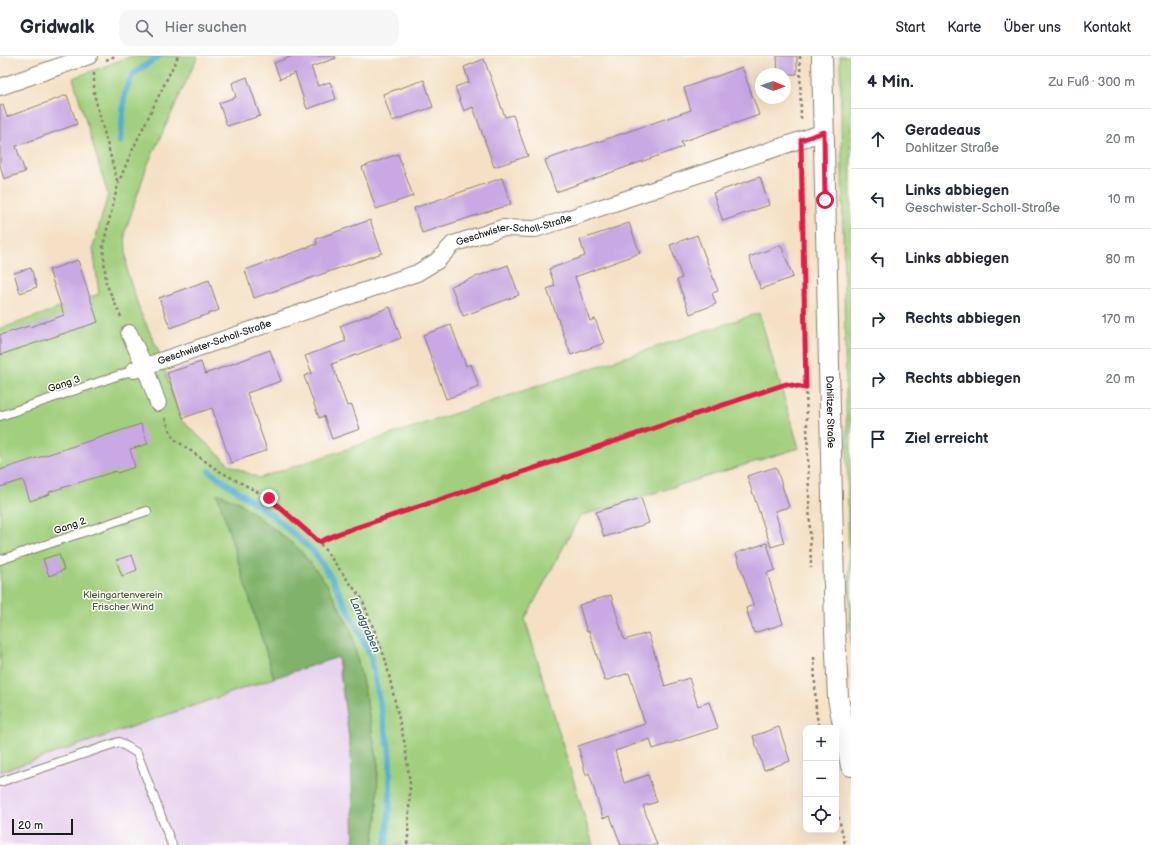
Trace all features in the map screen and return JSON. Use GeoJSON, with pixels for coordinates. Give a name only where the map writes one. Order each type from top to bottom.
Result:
{"type":"FeatureCollection","features":[{"type":"Feature","properties":{"kind":"street"},"geometry":{"type":"LineString","coordinates":[[0,87],[89,56]]}},
{"type":"Feature","properties":{"kind":"street","name":"Dahlitzer Straße"},"geometry":{"type":"LineString","coordinates":[[822,56],[835,639],[838,698],[851,766]]}},
{"type":"Feature","properties":{"kind":"street","name":"Geschwister-Scholl-Straße"},"geometry":{"type":"LineString","coordinates":[[139,369],[417,273],[437,261],[454,244],[502,228],[535,229],[824,132]]}},
{"type":"Feature","properties":{"kind":"street"},"geometry":{"type":"LineString","coordinates":[[129,332],[139,369],[158,403]]}},
{"type":"Feature","properties":{"kind":"lane","name":"Gang 3"},"geometry":{"type":"LineString","coordinates":[[0,416],[139,369]]}},
{"type":"Feature","properties":{"kind":"lane","name":"Gang 2"},"geometry":{"type":"LineString","coordinates":[[0,560],[147,511]]}},
{"type":"Feature","properties":{"kind":"lane"},"geometry":{"type":"LineString","coordinates":[[0,782],[119,742],[137,753],[172,845]]}},
{"type":"Feature","properties":{"kind":"path"},"geometry":{"type":"LineString","coordinates":[[129,332],[106,283],[103,246],[118,184],[131,153],[178,56]]}},
{"type":"Feature","properties":{"kind":"path"},"geometry":{"type":"LineString","coordinates":[[800,56],[811,569]]}},
{"type":"Feature","properties":{"kind":"path"},"geometry":{"type":"LineString","coordinates":[[94,72],[94,94],[118,184]]}},
{"type":"Feature","properties":{"kind":"path"},"geometry":{"type":"LineString","coordinates":[[319,542],[340,533],[786,384],[806,388]]}},
{"type":"Feature","properties":{"kind":"path"},"geometry":{"type":"LineString","coordinates":[[158,403],[173,438],[218,472],[269,498],[319,542],[362,600],[385,658],[405,745],[410,784],[407,845]]}},
{"type":"Feature","properties":{"kind":"path"},"geometry":{"type":"LineString","coordinates":[[814,656],[816,711],[818,725]]}},
{"type":"Feature","properties":{"kind":"path"},"geometry":{"type":"LineString","coordinates":[[839,818],[845,845]]}},
{"type":"Feature","properties":{"kind":"shaded area"},"geometry":{"type":"Polygon","coordinates":[[[338,657],[351,754],[354,845],[0,845],[0,772],[338,657]]]}},
{"type":"Feature","properties":{"kind":"green space","name":"Kleingartenverein Frischer Wind"},"geometry":{"type":"Polygon","coordinates":[[[132,56],[198,56],[147,166],[125,232],[127,272],[140,311],[158,350],[181,420],[230,465],[259,478],[759,313],[799,448],[580,516],[525,619],[593,845],[373,845],[377,818],[378,764],[365,693],[218,494],[274,678],[0,772],[0,329],[99,294],[93,247],[108,195],[73,78],[132,56]]]}},
{"type":"Feature","properties":{"kind":"green space"},"geometry":{"type":"Polygon","coordinates":[[[840,56],[851,56],[851,644],[850,626],[840,56]]]}},
{"type":"Feature","properties":{"kind":"green space"},"geometry":{"type":"Polygon","coordinates":[[[217,493],[239,502],[298,548],[327,584],[351,630],[365,693],[378,764],[377,818],[373,845],[354,845],[351,754],[338,657],[274,678],[217,493]]]}},
{"type":"Feature","properties":{"kind":"building"},"geometry":{"type":"Polygon","coordinates":[[[290,56],[335,56],[336,58],[311,67],[318,86],[330,82],[336,99],[307,109],[295,73],[280,79],[274,63],[290,56]]]}},
{"type":"Feature","properties":{"kind":"building"},"geometry":{"type":"Polygon","coordinates":[[[777,56],[797,56],[797,74],[791,74],[791,68],[778,68],[777,56]]]}},
{"type":"Feature","properties":{"kind":"building"},"geometry":{"type":"Polygon","coordinates":[[[484,59],[505,117],[513,115],[528,156],[494,167],[473,107],[464,111],[455,87],[469,82],[464,67],[484,59]]]}},
{"type":"Feature","properties":{"kind":"building"},"geometry":{"type":"Polygon","coordinates":[[[742,67],[759,115],[681,142],[683,147],[556,192],[545,160],[691,110],[684,88],[742,67]]]}},
{"type":"Feature","properties":{"kind":"building"},"geometry":{"type":"Polygon","coordinates":[[[247,77],[260,116],[227,126],[219,103],[236,97],[232,83],[247,77]]]}},
{"type":"Feature","properties":{"kind":"building"},"geometry":{"type":"Polygon","coordinates":[[[424,80],[433,107],[392,121],[383,94],[424,80]]]}},
{"type":"Feature","properties":{"kind":"building"},"geometry":{"type":"Polygon","coordinates":[[[67,95],[77,124],[16,146],[25,172],[4,179],[0,165],[0,106],[3,105],[7,117],[67,95]]]}},
{"type":"Feature","properties":{"kind":"building"},"geometry":{"type":"Polygon","coordinates":[[[398,154],[413,196],[376,209],[362,167],[398,154]]]}},
{"type":"Feature","properties":{"kind":"building"},"geometry":{"type":"Polygon","coordinates":[[[760,177],[769,205],[723,221],[713,193],[760,177]]]}},
{"type":"Feature","properties":{"kind":"building"},"geometry":{"type":"Polygon","coordinates":[[[502,178],[511,204],[422,233],[414,208],[502,178]]]}},
{"type":"Feature","properties":{"kind":"building"},"geometry":{"type":"Polygon","coordinates":[[[370,220],[382,253],[254,298],[245,270],[317,244],[316,239],[370,220]]]}},
{"type":"Feature","properties":{"kind":"building"},"geometry":{"type":"Polygon","coordinates":[[[629,223],[640,253],[575,277],[590,321],[595,319],[604,343],[571,355],[547,289],[555,286],[549,269],[585,256],[580,240],[629,223]]]}},
{"type":"Feature","properties":{"kind":"building"},"geometry":{"type":"Polygon","coordinates":[[[697,235],[718,291],[712,293],[716,304],[690,314],[677,280],[682,278],[670,245],[697,235]]]}},
{"type":"Feature","properties":{"kind":"building"},"geometry":{"type":"Polygon","coordinates":[[[781,245],[793,277],[761,289],[749,257],[781,245]]]}},
{"type":"Feature","properties":{"kind":"building"},"geometry":{"type":"Polygon","coordinates":[[[78,260],[98,322],[0,355],[0,335],[29,326],[30,327],[64,315],[49,270],[78,260]]]}},
{"type":"Feature","properties":{"kind":"building"},"geometry":{"type":"Polygon","coordinates":[[[508,265],[519,295],[463,316],[451,286],[508,265]]]}},
{"type":"Feature","properties":{"kind":"building"},"geometry":{"type":"Polygon","coordinates":[[[31,268],[37,287],[20,293],[14,273],[31,268]]]}},
{"type":"Feature","properties":{"kind":"building"},"geometry":{"type":"Polygon","coordinates":[[[209,280],[219,310],[170,328],[159,298],[209,280]]]}},
{"type":"Feature","properties":{"kind":"building"},"geometry":{"type":"Polygon","coordinates":[[[390,307],[401,338],[332,364],[347,406],[352,405],[360,429],[332,439],[324,416],[319,418],[304,376],[312,373],[305,356],[346,341],[340,326],[390,307]]]}},
{"type":"Feature","properties":{"kind":"building"},"geometry":{"type":"Polygon","coordinates":[[[451,325],[466,366],[471,364],[479,387],[446,399],[423,335],[451,325]]]}},
{"type":"Feature","properties":{"kind":"building"},"geometry":{"type":"Polygon","coordinates":[[[270,350],[281,381],[247,393],[267,450],[231,463],[212,408],[183,418],[167,373],[201,362],[205,374],[270,350]]]}},
{"type":"Feature","properties":{"kind":"building"},"geometry":{"type":"Polygon","coordinates":[[[141,424],[148,444],[130,449],[135,467],[117,473],[116,471],[49,492],[50,494],[30,501],[23,480],[0,487],[0,470],[141,424]]]}},
{"type":"Feature","properties":{"kind":"building"},"geometry":{"type":"Polygon","coordinates":[[[776,467],[789,507],[775,511],[784,543],[771,547],[747,476],[776,467]]]}},
{"type":"Feature","properties":{"kind":"building"},"geometry":{"type":"Polygon","coordinates":[[[641,498],[649,523],[604,537],[596,512],[641,498]]]}},
{"type":"Feature","properties":{"kind":"building"},"geometry":{"type":"Polygon","coordinates":[[[767,543],[775,570],[767,573],[783,624],[754,633],[746,608],[753,605],[736,553],[767,543]]]}},
{"type":"Feature","properties":{"kind":"building"},"geometry":{"type":"Polygon","coordinates":[[[59,554],[64,570],[49,576],[43,559],[59,554]]]}},
{"type":"Feature","properties":{"kind":"building"},"geometry":{"type":"Polygon","coordinates":[[[132,555],[137,570],[122,576],[116,560],[132,555]]]}},
{"type":"Feature","properties":{"kind":"building"},"geometry":{"type":"Polygon","coordinates":[[[611,595],[624,640],[648,633],[665,686],[689,678],[698,706],[709,702],[718,728],[653,749],[650,739],[615,751],[624,783],[648,775],[657,802],[643,806],[657,845],[621,845],[610,816],[603,818],[589,773],[586,775],[578,746],[645,724],[629,673],[605,681],[579,605],[611,595]]]}},
{"type":"Feature","properties":{"kind":"building"},"geometry":{"type":"Polygon","coordinates":[[[779,727],[790,761],[764,770],[753,736],[779,727]]]}},
{"type":"Feature","properties":{"kind":"waterway","name":"Landgraben"},"geometry":{"type":"LineString","coordinates":[[120,142],[125,92],[133,74],[159,56]]}},
{"type":"Feature","properties":{"kind":"waterway","name":"Landgraben"},"geometry":{"type":"LineString","coordinates":[[209,471],[277,519],[314,552],[331,577],[370,655],[390,754],[390,804],[386,845]]}},
{"type":"Feature","properties":{"kind":"route"},"geometry":{"type":"LineString","coordinates":[[269,498],[319,542],[340,533],[786,384],[806,388],[801,140],[824,132],[825,200]]}}]}
